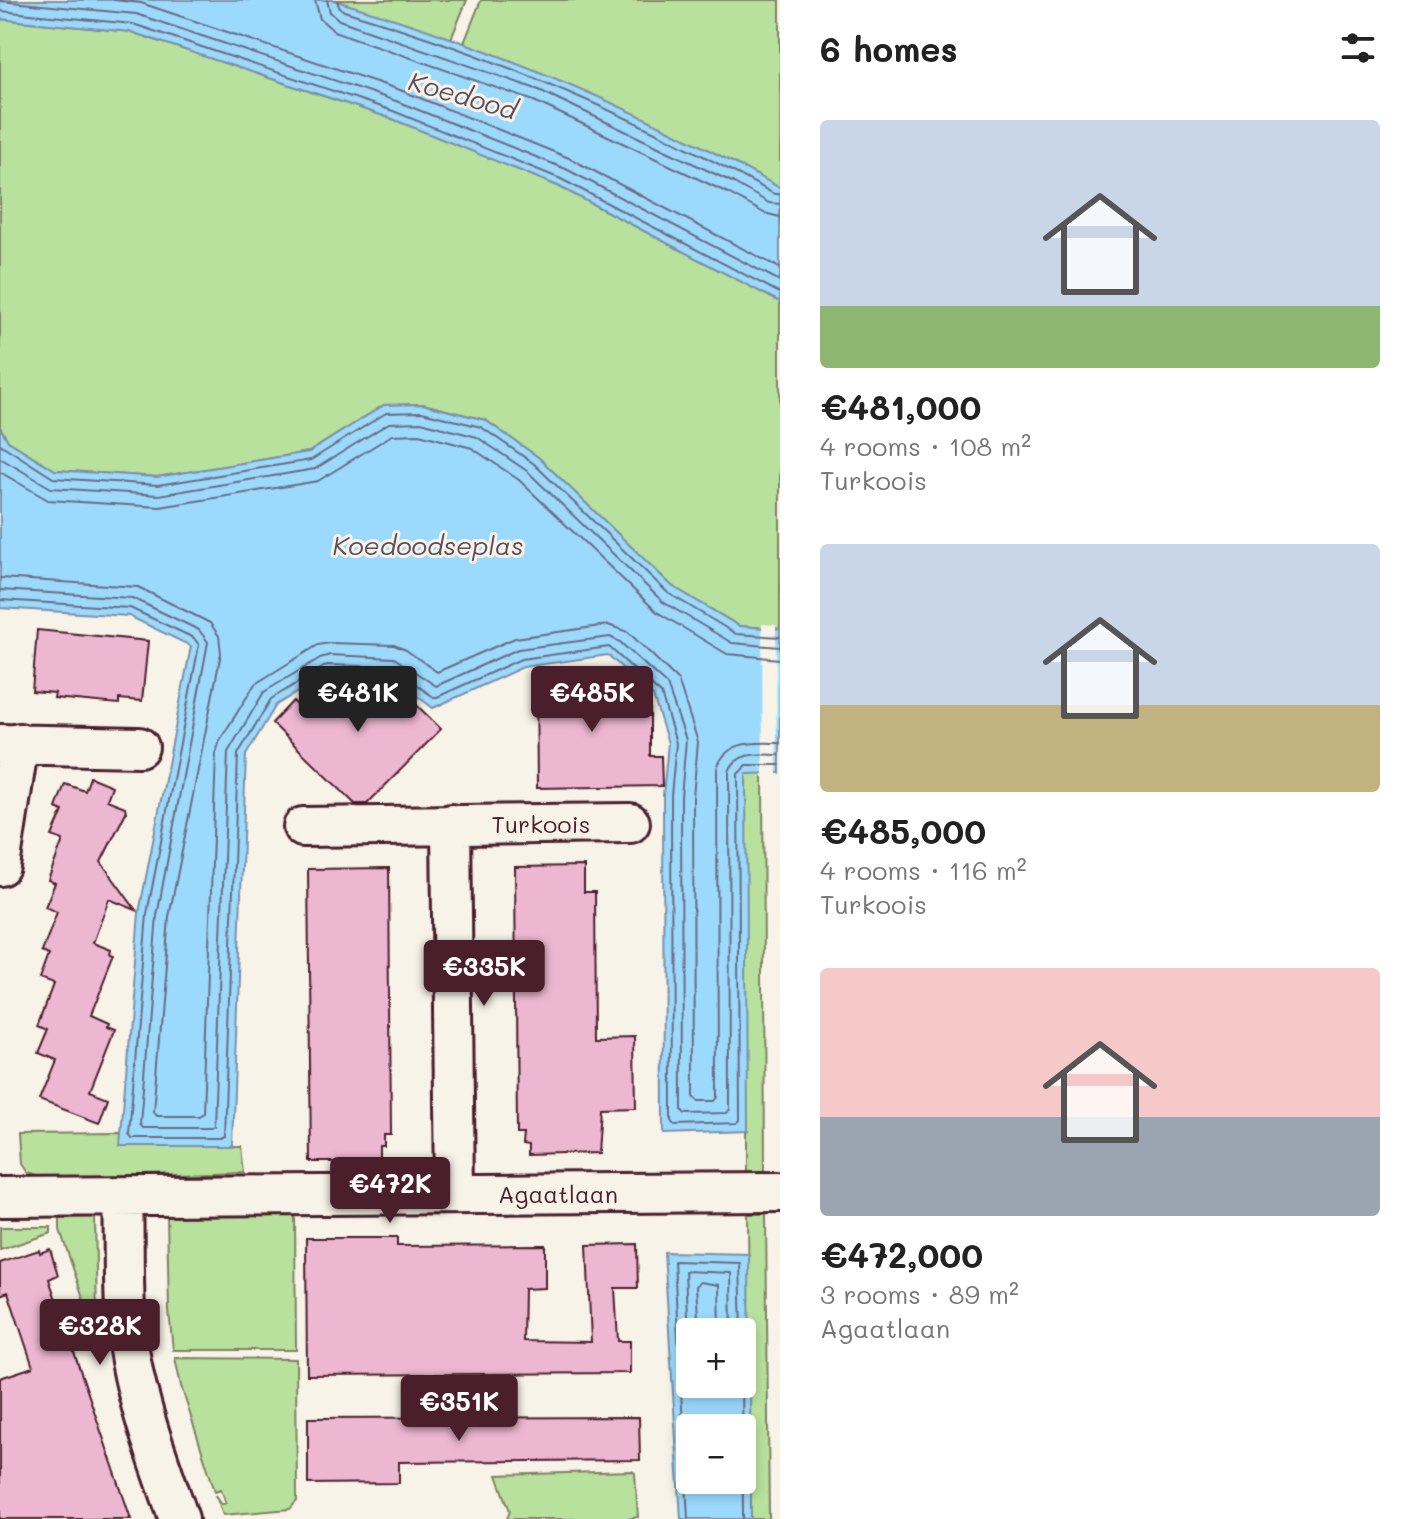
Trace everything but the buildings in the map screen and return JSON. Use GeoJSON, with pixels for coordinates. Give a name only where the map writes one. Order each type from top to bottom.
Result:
{"type":"FeatureCollection","features":[{"type":"Feature","properties":{"kind":"street"},"geometry":{"type":"LineString","coordinates":[[0,866],[10,744],[139,747]]}},
{"type":"Feature","properties":{"kind":"street","name":"Turkoois"},"geometry":{"type":"LineString","coordinates":[[303,827],[630,823]]}},
{"type":"Feature","properties":{"kind":"street"},"geometry":{"type":"LineString","coordinates":[[451,824],[455,1193]]}},
{"type":"Feature","properties":{"kind":"street"},"geometry":{"type":"LineString","coordinates":[[0,1190],[0,1197]]}},
{"type":"Feature","properties":{"kind":"street","name":"Agaatlaan"},"geometry":{"type":"LineString","coordinates":[[0,1197],[780,1192]]}},
{"type":"Feature","properties":{"kind":"street"},"geometry":{"type":"LineString","coordinates":[[123,1197],[124,1293],[130,1358],[140,1405],[179,1519]]}},
{"type":"Feature","properties":{"kind":"green space"},"geometry":{"type":"Polygon","coordinates":[[[333,0],[467,0],[451,39],[333,0]]]}},
{"type":"Feature","properties":{"kind":"green space"},"geometry":{"type":"Polygon","coordinates":[[[481,0],[780,0],[780,188],[625,110],[464,43],[481,0]]]}},
{"type":"Feature","properties":{"kind":"green space"},"geometry":{"type":"Polygon","coordinates":[[[0,19],[131,32],[390,118],[558,186],[780,302],[780,629],[739,626],[672,586],[538,457],[485,420],[423,404],[384,405],[309,452],[157,477],[55,470],[8,441],[0,427],[0,19]]]}},
{"type":"Feature","properties":{"kind":"green space"},"geometry":{"type":"Polygon","coordinates":[[[746,773],[763,773],[765,1171],[746,1172],[746,773]]]}},
{"type":"Feature","properties":{"kind":"green space"},"geometry":{"type":"Polygon","coordinates":[[[121,1133],[121,1146],[242,1146],[245,1172],[42,1178],[26,1173],[20,1164],[18,1134],[121,1133]]]}},
{"type":"Feature","properties":{"kind":"green space"},"geometry":{"type":"Polygon","coordinates":[[[748,1214],[766,1214],[769,1519],[751,1519],[751,1494],[756,1494],[756,1414],[750,1414],[750,1398],[756,1398],[756,1318],[749,1318],[748,1214]]]}},
{"type":"Feature","properties":{"kind":"green space"},"geometry":{"type":"Polygon","coordinates":[[[295,1215],[296,1350],[173,1350],[167,1216],[295,1215]]]}},
{"type":"Feature","properties":{"kind":"green space"},"geometry":{"type":"Polygon","coordinates":[[[95,1217],[97,1316],[90,1318],[60,1230],[60,1218],[95,1217]]]}},
{"type":"Feature","properties":{"kind":"green space"},"geometry":{"type":"Polygon","coordinates":[[[0,1227],[51,1227],[51,1233],[0,1250],[0,1227]]]}},
{"type":"Feature","properties":{"kind":"green space"},"geometry":{"type":"Polygon","coordinates":[[[175,1358],[296,1359],[297,1501],[290,1509],[223,1515],[216,1495],[222,1504],[226,1503],[221,1489],[215,1491],[175,1358]]]}},
{"type":"Feature","properties":{"kind":"green space"},"geometry":{"type":"Polygon","coordinates":[[[635,1473],[638,1517],[628,1519],[507,1519],[510,1511],[497,1475],[635,1473]]]}},
{"type":"Feature","properties":{"kind":"water","name":"Koedood"},"geometry":{"type":"Polygon","coordinates":[[[0,0],[333,0],[505,58],[672,132],[780,188],[780,302],[558,186],[390,118],[131,32],[0,19],[0,0]]]}},
{"type":"Feature","properties":{"kind":"water","name":"Koedoodseplas"},"geometry":{"type":"Polygon","coordinates":[[[422,404],[485,420],[538,457],[672,586],[739,626],[780,629],[780,773],[746,774],[748,1131],[664,1134],[663,796],[668,743],[653,696],[608,655],[523,667],[433,708],[389,675],[330,673],[276,705],[246,755],[232,1146],[120,1146],[139,913],[191,646],[129,616],[0,608],[0,427],[8,441],[55,470],[157,477],[309,452],[384,405],[422,404]]]}},
{"type":"Feature","properties":{"kind":"water"},"geometry":{"type":"Polygon","coordinates":[[[664,1252],[749,1254],[749,1318],[676,1318],[676,1398],[750,1398],[750,1414],[676,1414],[676,1440],[664,1252]]]}},
{"type":"Feature","properties":{"kind":"water"},"geometry":{"type":"Polygon","coordinates":[[[679,1494],[751,1494],[751,1519],[681,1519],[679,1494]]]}},
{"type":"Feature","properties":{"kind":"pier"},"geometry":{"type":"Polygon","coordinates":[[[762,624],[776,625],[777,777],[763,777],[762,624]]]}}]}
